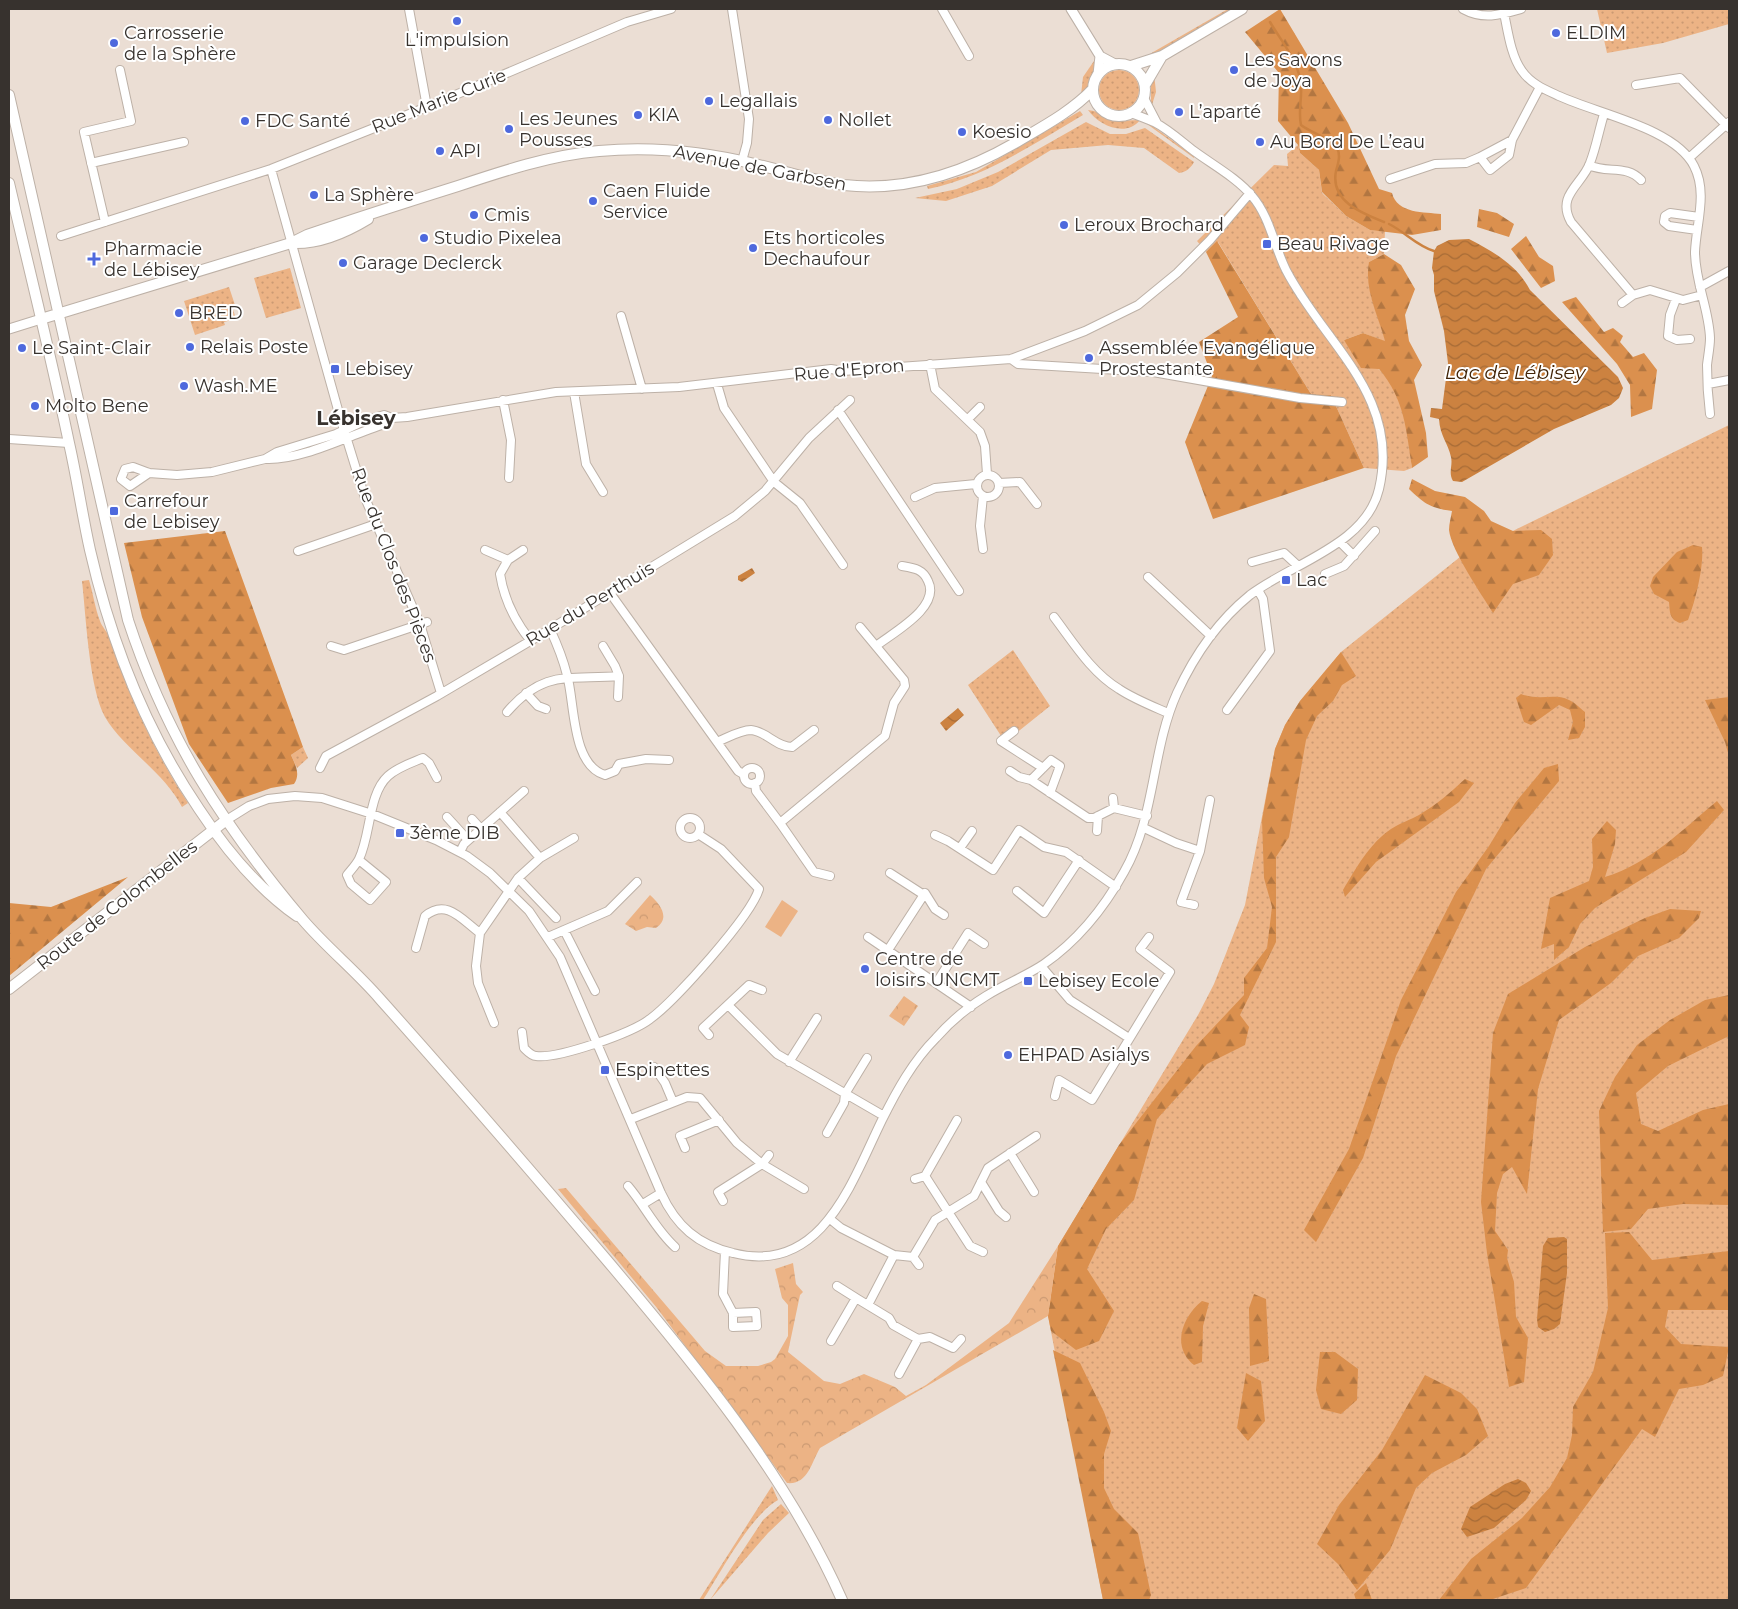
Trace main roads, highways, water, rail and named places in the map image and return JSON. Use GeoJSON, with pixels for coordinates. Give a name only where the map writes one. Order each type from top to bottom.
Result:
{"type":"FeatureCollection","features":[{"type":"Feature","properties":{"kind":"main road"},"geometry":{"type":"LineString","coordinates":[[1131,66],[1142,77],[1145,85],[1144,98],[1139,107],[1131,113],[1124,116],[1111,115],[1099,107],[1094,98],[1093,89],[1098,74],[1115,64],[1131,66],[1162,56],[1242,9]]}},
{"type":"Feature","properties":{"kind":"main road"},"geometry":{"type":"LineString","coordinates":[[1145,85],[1162,56]]}},
{"type":"Feature","properties":{"kind":"main road"},"geometry":{"type":"LineString","coordinates":[[1065,113],[1093,89]]}},
{"type":"Feature","properties":{"kind":"main road"},"geometry":{"type":"LineString","coordinates":[[9,95],[119,584],[137,646],[151,685],[175,736],[204,790],[225,821],[304,920],[354,970],[544,1185],[677,1346],[772,1476],[814,1540],[842,1600]]}},
{"type":"Feature","properties":{"kind":"main road"},"geometry":{"type":"LineString","coordinates":[[1065,113],[1084,107],[1099,107]]}},
{"type":"Feature","properties":{"kind":"main road","name":"Avenue de Garbsen"},"geometry":{"type":"LineString","coordinates":[[41,319],[292,243],[307,235],[504,171],[564,156],[597,151],[662,149],[742,162],[820,181],[845,185],[904,184],[937,178],[961,170],[999,152],[1065,113]]}},
{"type":"Feature","properties":{"kind":"main road"},"geometry":{"type":"LineString","coordinates":[[9,183],[69,443],[90,552],[120,654],[156,738],[177,777],[213,831],[264,890],[304,920]]}},
{"type":"Feature","properties":{"kind":"main road","name":"Route de Colombelles"},"geometry":{"type":"LineString","coordinates":[[9,989],[225,821]]}},
{"type":"Feature","properties":{"kind":"water","name":"Lac de Lébisey"},"geometry":{"type":"Polygon","coordinates":[[[1469,239],[1496,254],[1512,266],[1530,290],[1618,377],[1623,388],[1619,398],[1611,405],[1554,429],[1462,482],[1453,481],[1451,457],[1439,419],[1430,417],[1431,408],[1442,409],[1448,363],[1444,331],[1434,291],[1432,268],[1434,251],[1437,246],[1449,240],[1469,239]]]}},
{"type":"Feature","properties":{"kind":"water"},"geometry":{"type":"Polygon","coordinates":[[[752,568],[755,573],[742,582],[738,580],[738,576],[752,568]]]}},
{"type":"Feature","properties":{"kind":"water"},"geometry":{"type":"Polygon","coordinates":[[[958,708],[964,715],[946,731],[940,723],[958,708]]]}},
{"type":"Feature","properties":{"kind":"water"},"geometry":{"type":"Polygon","coordinates":[[[1564,1237],[1567,1239],[1567,1273],[1560,1324],[1554,1329],[1545,1332],[1538,1327],[1537,1319],[1543,1246],[1548,1238],[1564,1237]]]}},
{"type":"Feature","properties":{"kind":"water"},"geometry":{"type":"Polygon","coordinates":[[[1518,1479],[1526,1483],[1531,1491],[1526,1500],[1494,1528],[1467,1537],[1461,1529],[1470,1507],[1505,1484],[1518,1479]]]}},
{"type":"Feature","properties":{"kind":"waterway"},"geometry":{"type":"LineString","coordinates":[[1270,22],[1294,61],[1300,77],[1301,125],[1334,144],[1337,148],[1339,160],[1335,181],[1342,198],[1357,210],[1384,222]]}},
{"type":"Feature","properties":{"kind":"waterway"},"geometry":{"type":"LineString","coordinates":[[1389,224],[1422,246],[1434,251]]}},
{"type":"Feature","properties":{"kind":"place","name":"L'impulsion"},"geometry":{"type":"Point","coordinates":[457,21]}},
{"type":"Feature","properties":{"kind":"place","name":"ELDIM"},"geometry":{"type":"Point","coordinates":[1556,33]}},
{"type":"Feature","properties":{"kind":"place","name":"Carrosserie de la Sphère"},"geometry":{"type":"Point","coordinates":[114,43]}},
{"type":"Feature","properties":{"kind":"place","name":"Les Savons de Joya"},"geometry":{"type":"Point","coordinates":[1234,70]}},
{"type":"Feature","properties":{"kind":"place","name":"Legallais"},"geometry":{"type":"Point","coordinates":[709,101]}},
{"type":"Feature","properties":{"kind":"place","name":"L’aparté"},"geometry":{"type":"Point","coordinates":[1179,112]}},
{"type":"Feature","properties":{"kind":"place","name":"KIA"},"geometry":{"type":"Point","coordinates":[638,115]}},
{"type":"Feature","properties":{"kind":"place","name":"Nollet"},"geometry":{"type":"Point","coordinates":[828,120]}},
{"type":"Feature","properties":{"kind":"place","name":"FDC Santé"},"geometry":{"type":"Point","coordinates":[245,121]}},
{"type":"Feature","properties":{"kind":"place","name":"Les Jeunes Pousses"},"geometry":{"type":"Point","coordinates":[509,129]}},
{"type":"Feature","properties":{"kind":"place","name":"Koesio"},"geometry":{"type":"Point","coordinates":[962,132]}},
{"type":"Feature","properties":{"kind":"place","name":"Au Bord De L’eau"},"geometry":{"type":"Point","coordinates":[1260,142]}},
{"type":"Feature","properties":{"kind":"place","name":"API"},"geometry":{"type":"Point","coordinates":[440,151]}},
{"type":"Feature","properties":{"kind":"place","name":"La Sphère"},"geometry":{"type":"Point","coordinates":[314,195]}},
{"type":"Feature","properties":{"kind":"place","name":"Caen Fluide Service"},"geometry":{"type":"Point","coordinates":[593,201]}},
{"type":"Feature","properties":{"kind":"place","name":"Cmis"},"geometry":{"type":"Point","coordinates":[474,215]}},
{"type":"Feature","properties":{"kind":"place","name":"Leroux Brochard"},"geometry":{"type":"Point","coordinates":[1064,225]}},
{"type":"Feature","properties":{"kind":"place","name":"Studio Pixelea"},"geometry":{"type":"Point","coordinates":[424,238]}},
{"type":"Feature","properties":{"kind":"place","name":"Beau Rivage"},"geometry":{"type":"Point","coordinates":[1267,244]}},
{"type":"Feature","properties":{"kind":"place","name":"Ets horticoles Dechaufour"},"geometry":{"type":"Point","coordinates":[753,248]}},
{"type":"Feature","properties":{"kind":"place","name":"Pharmacie de Lébisey"},"geometry":{"type":"Point","coordinates":[94,259]}},
{"type":"Feature","properties":{"kind":"place","name":"Garage Declerck"},"geometry":{"type":"Point","coordinates":[343,263]}},
{"type":"Feature","properties":{"kind":"place","name":"BRED"},"geometry":{"type":"Point","coordinates":[179,313]}},
{"type":"Feature","properties":{"kind":"place","name":"Relais Poste"},"geometry":{"type":"Point","coordinates":[190,347]}},
{"type":"Feature","properties":{"kind":"place","name":"Le Saint-Clair"},"geometry":{"type":"Point","coordinates":[22,348]}},
{"type":"Feature","properties":{"kind":"place","name":"Assemblée Evangélique Prostestante"},"geometry":{"type":"Point","coordinates":[1089,358]}},
{"type":"Feature","properties":{"kind":"place","name":"Lebisey"},"geometry":{"type":"Point","coordinates":[335,369]}},
{"type":"Feature","properties":{"kind":"place","name":"Wash.ME"},"geometry":{"type":"Point","coordinates":[184,386]}},
{"type":"Feature","properties":{"kind":"place","name":"Molto Bene"},"geometry":{"type":"Point","coordinates":[35,406]}},
{"type":"Feature","properties":{"kind":"place","name":"Carrefour de Lebisey"},"geometry":{"type":"Point","coordinates":[114,511]}},
{"type":"Feature","properties":{"kind":"place","name":"Lac"},"geometry":{"type":"Point","coordinates":[1286,580]}},
{"type":"Feature","properties":{"kind":"place","name":"3ème DIB"},"geometry":{"type":"Point","coordinates":[400,833]}},
{"type":"Feature","properties":{"kind":"place","name":"Centre de loisirs UNCMT"},"geometry":{"type":"Point","coordinates":[865,969]}},
{"type":"Feature","properties":{"kind":"place","name":"Lebisey Ecole"},"geometry":{"type":"Point","coordinates":[1028,981]}},
{"type":"Feature","properties":{"kind":"place","name":"EHPAD Asialys"},"geometry":{"type":"Point","coordinates":[1008,1055]}},
{"type":"Feature","properties":{"kind":"place","name":"Espinettes"},"geometry":{"type":"Point","coordinates":[605,1070]}},
{"type":"Feature","properties":{"kind":"district","name":"Lébisey"},"geometry":{"type":"Point","coordinates":[356,418]}}]}
